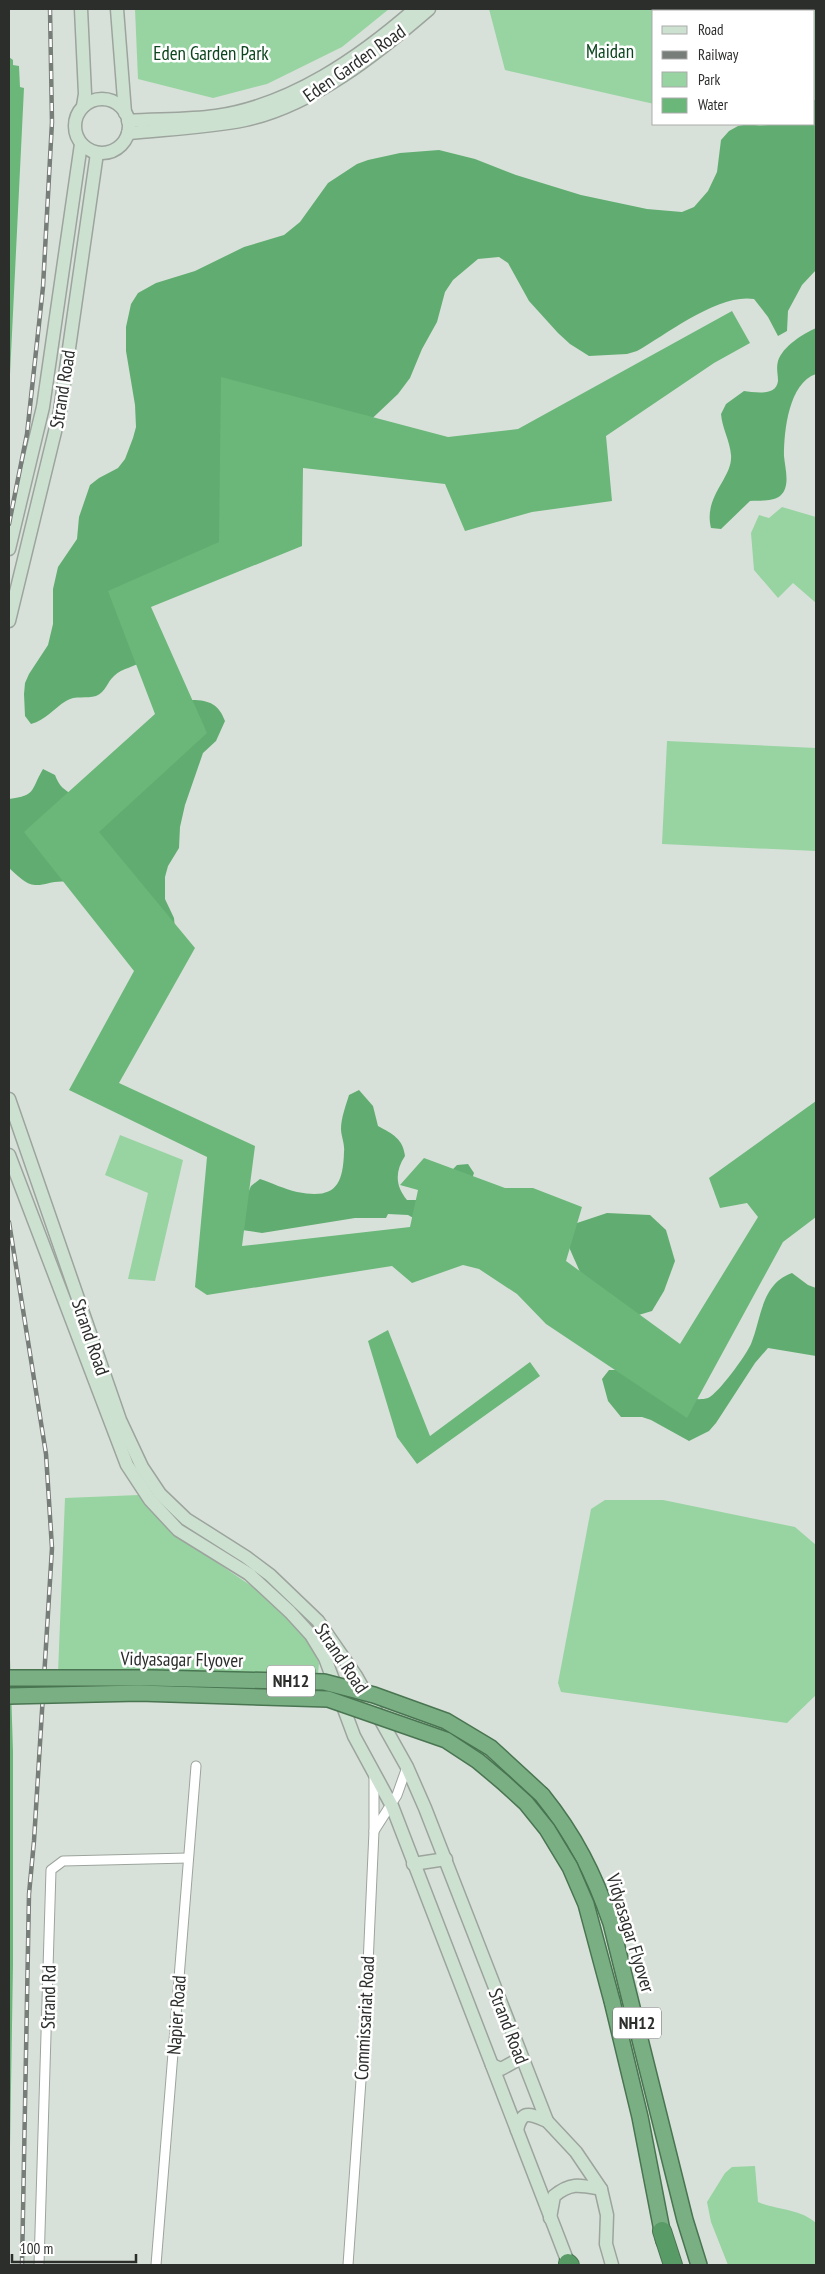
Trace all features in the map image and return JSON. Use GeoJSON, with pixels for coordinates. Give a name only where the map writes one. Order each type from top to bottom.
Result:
{"type":"FeatureCollection","features":[{"type":"Feature","properties":{"kind":"highway","name":"Vidyasagar Flyover"},"geometry":{"type":"LineString","coordinates":[[9,1678],[152,1678],[324,1682],[374,1695],[446,1721],[491,1748],[542,1796],[560,1818],[576,1842],[596,1880],[611,1923],[685,2220],[699,2265]]}},
{"type":"Feature","properties":{"kind":"highway","name":"Vidyasagar Flyover"},"geometry":{"type":"LineString","coordinates":[[9,1696],[139,1693],[328,1699],[446,1740],[478,1760],[526,1803],[547,1828],[570,1867],[586,1904],[640,2117],[667,2265]]}},
{"type":"Feature","properties":{"kind":"highway"},"geometry":{"type":"LineString","coordinates":[[662,2232],[672,2265]]}},
{"type":"Feature","properties":{"kind":"main road"},"geometry":{"type":"LineString","coordinates":[[81,9],[85,94],[84,106],[76,118],[75,131],[81,144],[97,153],[112,151],[119,146],[127,122],[117,9]]}},
{"type":"Feature","properties":{"kind":"main road","name":"Eden Garden Road"},"geometry":{"type":"LineString","coordinates":[[127,122],[215,116],[248,109],[294,92],[344,63],[415,9]]}},
{"type":"Feature","properties":{"kind":"main road","name":"Eden Garden Road"},"geometry":{"type":"LineString","coordinates":[[127,122],[215,125],[247,119],[297,103],[348,72],[429,9]]}},
{"type":"Feature","properties":{"kind":"main road"},"geometry":{"type":"LineString","coordinates":[[84,106],[98,100],[106,100],[120,107],[127,122]]}},
{"type":"Feature","properties":{"kind":"main road","name":"Strand Road"},"geometry":{"type":"LineString","coordinates":[[9,549],[43,407],[81,144]]}},
{"type":"Feature","properties":{"kind":"main road","name":"Strand Road"},"geometry":{"type":"LineString","coordinates":[[9,621],[60,411],[97,153]]}},
{"type":"Feature","properties":{"kind":"main road"},"geometry":{"type":"LineString","coordinates":[[43,407],[60,411]]}},
{"type":"Feature","properties":{"kind":"main road","name":"Strand Road"},"geometry":{"type":"LineString","coordinates":[[9,1099],[120,1420],[142,1467],[160,1494],[186,1519],[246,1557],[270,1575],[318,1621],[356,1676],[407,1767],[446,1859],[521,2058],[547,2121],[576,2152],[601,2189],[607,2215],[606,2244],[612,2265]]}},
{"type":"Feature","properties":{"kind":"main road","name":"Strand Road"},"geometry":{"type":"LineString","coordinates":[[9,1155],[127,1465],[150,1500],[178,1530],[249,1574],[290,1612],[311,1635],[325,1658],[354,1736],[392,1806],[569,2265]]}},
{"type":"Feature","properties":{"kind":"main road"},"geometry":{"type":"LineString","coordinates":[[413,1864],[446,1859]]}},
{"type":"Feature","properties":{"kind":"main road"},"geometry":{"type":"LineString","coordinates":[[492,2065],[501,2069],[521,2058]]}},
{"type":"Feature","properties":{"kind":"main road"},"geometry":{"type":"LineString","coordinates":[[518,2130],[520,2121],[525,2115],[530,2114],[547,2121]]}},
{"type":"Feature","properties":{"kind":"main road"},"geometry":{"type":"LineString","coordinates":[[550,2218],[554,2196],[565,2187],[579,2185],[601,2189]]}},
{"type":"Feature","properties":{"kind":"street","name":"Napier Road"},"geometry":{"type":"LineString","coordinates":[[156,2265],[196,1766]]}},
{"type":"Feature","properties":{"kind":"street"},"geometry":{"type":"LineString","coordinates":[[374,1831],[392,1806],[407,1767]]}},
{"type":"Feature","properties":{"kind":"street","name":"Commissariat Road"},"geometry":{"type":"LineString","coordinates":[[348,2265],[366,2009],[374,1831],[374,1771]]}},
{"type":"Feature","properties":{"kind":"street","name":"Strand Rd"},"geometry":{"type":"LineString","coordinates":[[39,2265],[51,1870],[63,1861],[188,1858]]}},
{"type":"Feature","properties":{"kind":"green space","name":"Eden Garden Park"},"geometry":{"type":"Polygon","coordinates":[[[135,9],[389,9],[342,47],[267,84],[213,98],[138,79],[135,9]]]}},
{"type":"Feature","properties":{"kind":"green space","name":"Maidan"},"geometry":{"type":"Polygon","coordinates":[[[489,9],[816,9],[816,162],[792,136],[744,125],[815,125],[815,10],[652,10],[652,104],[505,70],[489,9]]]}},
{"type":"Feature","properties":{"kind":"green space"},"geometry":{"type":"Polygon","coordinates":[[[782,507],[816,517],[816,603],[793,583],[778,598],[754,570],[751,533],[759,515],[769,518],[782,507]]]}},
{"type":"Feature","properties":{"kind":"green space"},"geometry":{"type":"Polygon","coordinates":[[[667,741],[816,748],[816,851],[662,844],[667,741]]]}},
{"type":"Feature","properties":{"kind":"green space"},"geometry":{"type":"Polygon","coordinates":[[[120,1135],[183,1160],[155,1281],[128,1279],[148,1193],[105,1175],[120,1135]]]}},
{"type":"Feature","properties":{"kind":"green space"},"geometry":{"type":"Polygon","coordinates":[[[139,1495],[170,1531],[284,1608],[307,1639],[319,1663],[318,1675],[58,1673],[65,1498],[139,1495]]]}},
{"type":"Feature","properties":{"kind":"green space"},"geometry":{"type":"Polygon","coordinates":[[[605,1500],[663,1500],[795,1527],[816,1545],[816,1695],[787,1723],[561,1692],[558,1683],[591,1509],[605,1500]]]}},
{"type":"Feature","properties":{"kind":"green space"},"geometry":{"type":"Polygon","coordinates":[[[755,2166],[758,2202],[796,2212],[816,2223],[816,2265],[728,2265],[711,2222],[707,2202],[725,2173],[732,2167],[755,2166]]]}},
{"type":"Feature","properties":{"kind":"shaded area"},"geometry":{"type":"Polygon","coordinates":[[[816,100],[816,270],[802,285],[788,311],[787,331],[778,336],[768,317],[754,299],[740,299],[725,302],[694,316],[637,351],[627,354],[589,356],[570,344],[558,333],[529,301],[508,263],[499,257],[478,259],[453,280],[445,292],[437,322],[422,349],[410,378],[398,394],[360,430],[309,444],[288,496],[145,598],[145,660],[117,673],[96,696],[70,699],[41,720],[31,724],[25,716],[25,683],[48,645],[53,624],[53,589],[58,567],[77,539],[79,517],[90,485],[118,468],[125,459],[136,427],[135,405],[126,351],[126,327],[131,304],[138,293],[156,283],[195,271],[244,247],[284,235],[300,222],[328,183],[357,164],[368,160],[400,153],[439,150],[475,159],[516,175],[581,195],[647,209],[682,212],[694,207],[708,191],[717,172],[721,140],[729,131],[744,125],[815,125],[816,100]]]}},
{"type":"Feature","properties":{"kind":"shaded area"},"geometry":{"type":"Polygon","coordinates":[[[816,328],[816,374],[807,379],[800,387],[794,397],[787,421],[784,456],[786,483],[783,492],[780,496],[773,499],[750,501],[721,529],[711,528],[711,506],[728,472],[731,455],[721,414],[726,404],[744,391],[764,392],[773,389],[778,381],[778,361],[784,350],[794,341],[816,328]]]}},
{"type":"Feature","properties":{"kind":"shaded area"},"geometry":{"type":"Polygon","coordinates":[[[192,700],[213,704],[220,711],[225,721],[216,741],[203,753],[185,805],[180,827],[179,848],[168,866],[165,877],[165,899],[174,918],[176,940],[67,882],[32,885],[21,879],[9,868],[9,799],[29,794],[43,769],[55,775],[62,787],[75,796],[173,710],[192,700]]]}},
{"type":"Feature","properties":{"kind":"shaded area"},"geometry":{"type":"Polygon","coordinates":[[[359,1090],[373,1106],[378,1126],[393,1135],[402,1145],[405,1156],[399,1167],[398,1184],[407,1200],[418,1200],[428,1195],[457,1165],[468,1164],[474,1173],[457,1223],[417,1220],[408,1215],[388,1214],[386,1218],[355,1218],[262,1233],[242,1230],[237,1219],[251,1186],[260,1179],[292,1191],[309,1194],[319,1194],[334,1188],[341,1174],[343,1164],[344,1149],[341,1129],[344,1112],[349,1095],[359,1090]]]}},
{"type":"Feature","properties":{"kind":"shaded area"},"geometry":{"type":"Polygon","coordinates":[[[607,1213],[650,1215],[666,1230],[675,1261],[664,1291],[652,1311],[632,1317],[583,1279],[565,1238],[577,1223],[607,1213]]]}},
{"type":"Feature","properties":{"kind":"shaded area"},"geometry":{"type":"Polygon","coordinates":[[[792,1273],[808,1285],[816,1288],[816,1356],[768,1348],[755,1363],[709,1431],[689,1441],[651,1420],[642,1417],[621,1417],[608,1401],[602,1379],[609,1370],[619,1370],[688,1398],[703,1399],[713,1395],[732,1373],[751,1344],[768,1293],[782,1278],[792,1273]]]}},
{"type":"Feature","properties":{"kind":"water"},"geometry":{"type":"Polygon","coordinates":[[[9,57],[13,60],[13,65],[19,66],[20,87],[24,88],[9,395],[9,57]]]}},
{"type":"Feature","properties":{"kind":"water"},"geometry":{"type":"Polygon","coordinates":[[[732,311],[750,343],[714,363],[606,436],[612,501],[532,512],[465,531],[445,484],[303,468],[302,546],[151,607],[207,733],[99,832],[195,948],[119,1083],[255,1146],[242,1246],[410,1227],[418,1190],[400,1185],[424,1158],[505,1188],[533,1188],[582,1207],[566,1261],[680,1344],[758,1217],[747,1203],[720,1208],[709,1178],[816,1101],[816,1217],[783,1242],[687,1418],[546,1324],[517,1294],[479,1269],[463,1265],[412,1283],[392,1266],[207,1295],[195,1287],[207,1157],[69,1090],[134,971],[24,832],[155,714],[108,591],[219,542],[221,377],[448,437],[518,429],[732,311]]]}},
{"type":"Feature","properties":{"kind":"water"},"geometry":{"type":"Polygon","coordinates":[[[388,1330],[430,1436],[530,1362],[540,1376],[417,1464],[397,1437],[368,1341],[388,1330]]]}},
{"type":"Feature","properties":{"kind":"water"},"geometry":{"type":"Polygon","coordinates":[[[9,1628],[13,1751],[13,1965],[9,2209],[9,1628]]]}},
{"type":"Feature","properties":{"kind":"railway"},"geometry":{"type":"LineString","coordinates":[[9,524],[27,434],[43,287],[52,122],[50,9]]}},
{"type":"Feature","properties":{"kind":"railway"},"geometry":{"type":"LineString","coordinates":[[9,1222],[46,1454],[52,1548],[29,1894],[22,2265]]}}]}
